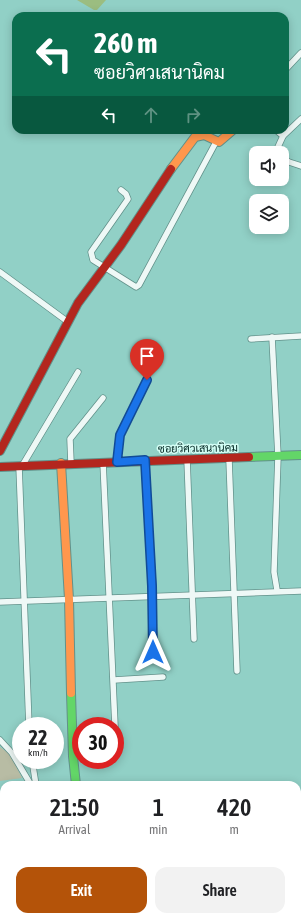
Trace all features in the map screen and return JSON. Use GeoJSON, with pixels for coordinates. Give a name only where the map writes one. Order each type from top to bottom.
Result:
{"type":"FeatureCollection","features":[{"type":"Feature","properties":{"kind":"street"},"geometry":{"type":"LineString","coordinates":[[289,66],[301,53]]}},
{"type":"Feature","properties":{"kind":"street"},"geometry":{"type":"LineString","coordinates":[[289,130],[301,119]]}},
{"type":"Feature","properties":{"kind":"street"},"geometry":{"type":"LineString","coordinates":[[121,190],[126,194],[128,199],[91,254],[94,260],[136,287],[139,285],[216,142],[222,140],[229,134]]}},
{"type":"Feature","properties":{"kind":"street"},"geometry":{"type":"LineString","coordinates":[[279,146],[283,136],[281,134]]}},
{"type":"Feature","properties":{"kind":"street"},"geometry":{"type":"LineString","coordinates":[[0,451],[78,303],[121,245],[175,162],[195,138],[204,135],[216,142]]}},
{"type":"Feature","properties":{"kind":"street"},"geometry":{"type":"LineString","coordinates":[[289,162],[301,166]]}},
{"type":"Feature","properties":{"kind":"street"},"geometry":{"type":"LineString","coordinates":[[0,272],[68,322]]}},
{"type":"Feature","properties":{"kind":"street"},"geometry":{"type":"LineString","coordinates":[[251,339],[301,336]]}},
{"type":"Feature","properties":{"kind":"street"},"geometry":{"type":"LineString","coordinates":[[272,337],[278,456],[274,572],[277,590]]}},
{"type":"Feature","properties":{"kind":"street"},"geometry":{"type":"LineString","coordinates":[[29,717],[23,601],[21,466],[78,372]]}},
{"type":"Feature","properties":{"kind":"street"},"geometry":{"type":"LineString","coordinates":[[117,462],[120,435],[147,380]]}},
{"type":"Feature","properties":{"kind":"street"},"geometry":{"type":"LineString","coordinates":[[71,464],[70,439],[103,398]]}},
{"type":"Feature","properties":{"kind":"street","name":"ซอยวิศวเสนานิคม"},"geometry":{"type":"LineString","coordinates":[[0,467],[61,463],[71,464],[145,460],[230,459],[301,455]]}},
{"type":"Feature","properties":{"kind":"street"},"geometry":{"type":"LineString","coordinates":[[187,459],[194,639]]}},
{"type":"Feature","properties":{"kind":"street"},"geometry":{"type":"LineString","coordinates":[[230,459],[237,671]]}},
{"type":"Feature","properties":{"kind":"street"},"geometry":{"type":"LineString","coordinates":[[145,460],[152,596],[153,652]]}},
{"type":"Feature","properties":{"kind":"street"},"geometry":{"type":"LineString","coordinates":[[103,462],[115,717]]}},
{"type":"Feature","properties":{"kind":"street"},"geometry":{"type":"LineString","coordinates":[[61,463],[69,599],[73,756],[76,781]]}},
{"type":"Feature","properties":{"kind":"street"},"geometry":{"type":"LineString","coordinates":[[0,602],[277,590],[301,591]]}},
{"type":"Feature","properties":{"kind":"street"},"geometry":{"type":"LineString","coordinates":[[114,680],[163,677]]}},
{"type":"Feature","properties":{"kind":"street"},"geometry":{"type":"LineString","coordinates":[[0,740],[12,753],[29,781]]}},
{"type":"Feature","properties":{"kind":"street"},"geometry":{"type":"LineString","coordinates":[[33,769],[35,781]]}},
{"type":"Feature","properties":{"kind":"shaded area"},"geometry":{"type":"Polygon","coordinates":[[[77,0],[106,0],[97,10],[94,10],[77,0]]]}},
{"type":"Feature","properties":{"kind":"shaded area"},"geometry":{"type":"Polygon","coordinates":[[[0,747],[11,755],[12,769],[18,769],[22,778],[0,781],[0,747]]]}},
{"type":"Feature","properties":{"kind":"traffic: fast"},"geometry":{"type":"LineString","coordinates":[[249,457],[301,455]]}},
{"type":"Feature","properties":{"kind":"traffic: fast"},"geometry":{"type":"LineString","coordinates":[[71,693],[73,756],[76,781]]}},
{"type":"Feature","properties":{"kind":"traffic: slow"},"geometry":{"type":"LineString","coordinates":[[171,169],[195,137],[204,135],[219,142],[228,134]]}},
{"type":"Feature","properties":{"kind":"traffic: slow"},"geometry":{"type":"LineString","coordinates":[[61,463],[69,599],[71,693]]}},
{"type":"Feature","properties":{"kind":"traffic: jam"},"geometry":{"type":"LineString","coordinates":[[0,451],[78,303],[121,245],[171,169]]}},
{"type":"Feature","properties":{"kind":"traffic: jam"},"geometry":{"type":"LineString","coordinates":[[0,467],[249,457]]}},
{"type":"Feature","properties":{"kind":"route"},"geometry":{"type":"LineString","coordinates":[[147,380],[120,435],[117,462],[145,460],[152,586],[153,652]]}}]}
